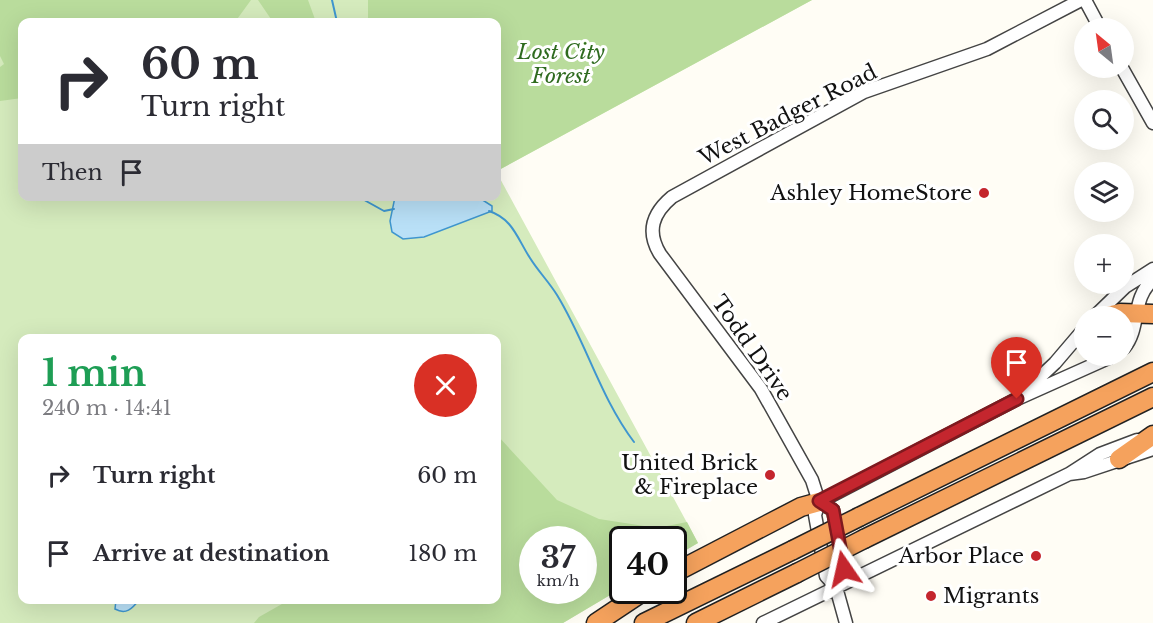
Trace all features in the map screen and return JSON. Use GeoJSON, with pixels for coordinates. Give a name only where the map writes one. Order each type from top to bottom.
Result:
{"type":"FeatureCollection","features":[{"type":"Feature","properties":{"kind":"highway"},"geometry":{"type":"LineString","coordinates":[[644,623],[1153,372]]}},
{"type":"Feature","properties":{"kind":"highway"},"geometry":{"type":"LineString","coordinates":[[696,623],[1153,396]]}},
{"type":"Feature","properties":{"kind":"highway"},"geometry":{"type":"LineString","coordinates":[[1119,459],[1153,439]]}},
{"type":"Feature","properties":{"kind":"highway"},"geometry":{"type":"LineString","coordinates":[[687,566],[791,512],[819,501]]}},
{"type":"Feature","properties":{"kind":"highway"},"geometry":{"type":"LineString","coordinates":[[596,623],[624,604]]}},
{"type":"Feature","properties":{"kind":"street"},"geometry":{"type":"LineString","coordinates":[[1083,0],[1094,18]]}},
{"type":"Feature","properties":{"kind":"street","name":"West Badger Road"},"geometry":{"type":"LineString","coordinates":[[654,220],[661,206],[672,197],[864,92],[987,49],[1083,0]]}},
{"type":"Feature","properties":{"kind":"street"},"geometry":{"type":"LineString","coordinates":[[1128,78],[1153,123]]}},
{"type":"Feature","properties":{"kind":"street","name":"Todd Drive"},"geometry":{"type":"LineString","coordinates":[[654,220],[651,233],[654,243],[761,389],[812,480],[819,501],[815,515],[826,576],[836,587],[846,623]]}},
{"type":"Feature","properties":{"kind":"street"},"geometry":{"type":"LineString","coordinates":[[1105,306],[1125,287],[1153,269]]}},
{"type":"Feature","properties":{"kind":"street"},"geometry":{"type":"LineString","coordinates":[[1134,331],[1145,314],[1139,298],[1146,285],[1153,280]]}},
{"type":"Feature","properties":{"kind":"street"},"geometry":{"type":"LineString","coordinates":[[1017,399],[1055,363],[1074,340]]}},
{"type":"Feature","properties":{"kind":"street"},"geometry":{"type":"LineString","coordinates":[[819,501],[1017,399],[1091,366]]}},
{"type":"Feature","properties":{"kind":"street"},"geometry":{"type":"LineString","coordinates":[[763,623],[1069,474],[1081,464],[1100,454],[1153,439]]}},
{"type":"Feature","properties":{"kind":"street"},"geometry":{"type":"LineString","coordinates":[[1069,474],[1084,472],[1119,459]]}},
{"type":"Feature","properties":{"kind":"street","name":"Todd Drive"},"geometry":{"type":"LineString","coordinates":[[819,501],[833,510],[844,569],[836,587]]}},
{"type":"Feature","properties":{"kind":"green space"},"geometry":{"type":"Polygon","coordinates":[[[0,0],[812,0],[501,169],[501,18],[18,18],[18,201],[501,201],[501,180],[698,543],[687,549],[687,526],[609,526],[609,596],[597,603],[597,526],[519,526],[519,604],[595,604],[563,623],[0,623],[0,0]]]}},
{"type":"Feature","properties":{"kind":"green space"},"geometry":{"type":"Polygon","coordinates":[[[0,0],[251,0],[238,18],[18,18],[18,99],[0,101],[0,67],[4,64],[0,56],[0,0]]]}},
{"type":"Feature","properties":{"kind":"green space"},"geometry":{"type":"Polygon","coordinates":[[[258,0],[308,0],[315,18],[270,18],[258,0]]]}},
{"type":"Feature","properties":{"kind":"green space","name":"Lost City Forest"},"geometry":{"type":"Polygon","coordinates":[[[368,0],[812,0],[501,169],[501,18],[368,18],[368,0]]]}},
{"type":"Feature","properties":{"kind":"green space"},"geometry":{"type":"Polygon","coordinates":[[[501,439],[557,500],[599,519],[644,526],[609,526],[609,596],[597,603],[597,526],[519,526],[519,604],[595,604],[563,623],[254,623],[259,617],[282,604],[501,604],[501,439]]]}},
{"type":"Feature","properties":{"kind":"green space"},"geometry":{"type":"Polygon","coordinates":[[[687,522],[698,543],[687,549],[687,526],[667,526],[687,522]]]}},
{"type":"Feature","properties":{"kind":"water"},"geometry":{"type":"Polygon","coordinates":[[[394,201],[484,201],[492,206],[492,211],[424,237],[403,239],[392,232],[390,221],[394,201]]]}},
{"type":"Feature","properties":{"kind":"water"},"geometry":{"type":"Polygon","coordinates":[[[116,604],[135,604],[126,611],[115,609],[116,604]]]}},
{"type":"Feature","properties":{"kind":"waterway"},"geometry":{"type":"LineString","coordinates":[[332,0],[336,18]]}},
{"type":"Feature","properties":{"kind":"waterway"},"geometry":{"type":"LineString","coordinates":[[366,201],[384,211],[394,209]]}},
{"type":"Feature","properties":{"kind":"waterway"},"geometry":{"type":"LineString","coordinates":[[489,211],[497,214],[509,224],[533,263],[557,295],[602,388],[634,442]]}},
{"type":"Feature","properties":{"kind":"place","name":"Ashley HomeStore"},"geometry":{"type":"Point","coordinates":[984,193]}},
{"type":"Feature","properties":{"kind":"place","name":"United Brick & Fireplace"},"geometry":{"type":"Point","coordinates":[770,475]}},
{"type":"Feature","properties":{"kind":"place","name":"Arbor Place"},"geometry":{"type":"Point","coordinates":[1036,556]}},
{"type":"Feature","properties":{"kind":"place","name":"Migrants"},"geometry":{"type":"Point","coordinates":[931,596]}},
{"type":"Feature","properties":{"kind":"route"},"geometry":{"type":"LineString","coordinates":[[844,569],[833,510],[819,501],[1017,399]]}}]}
